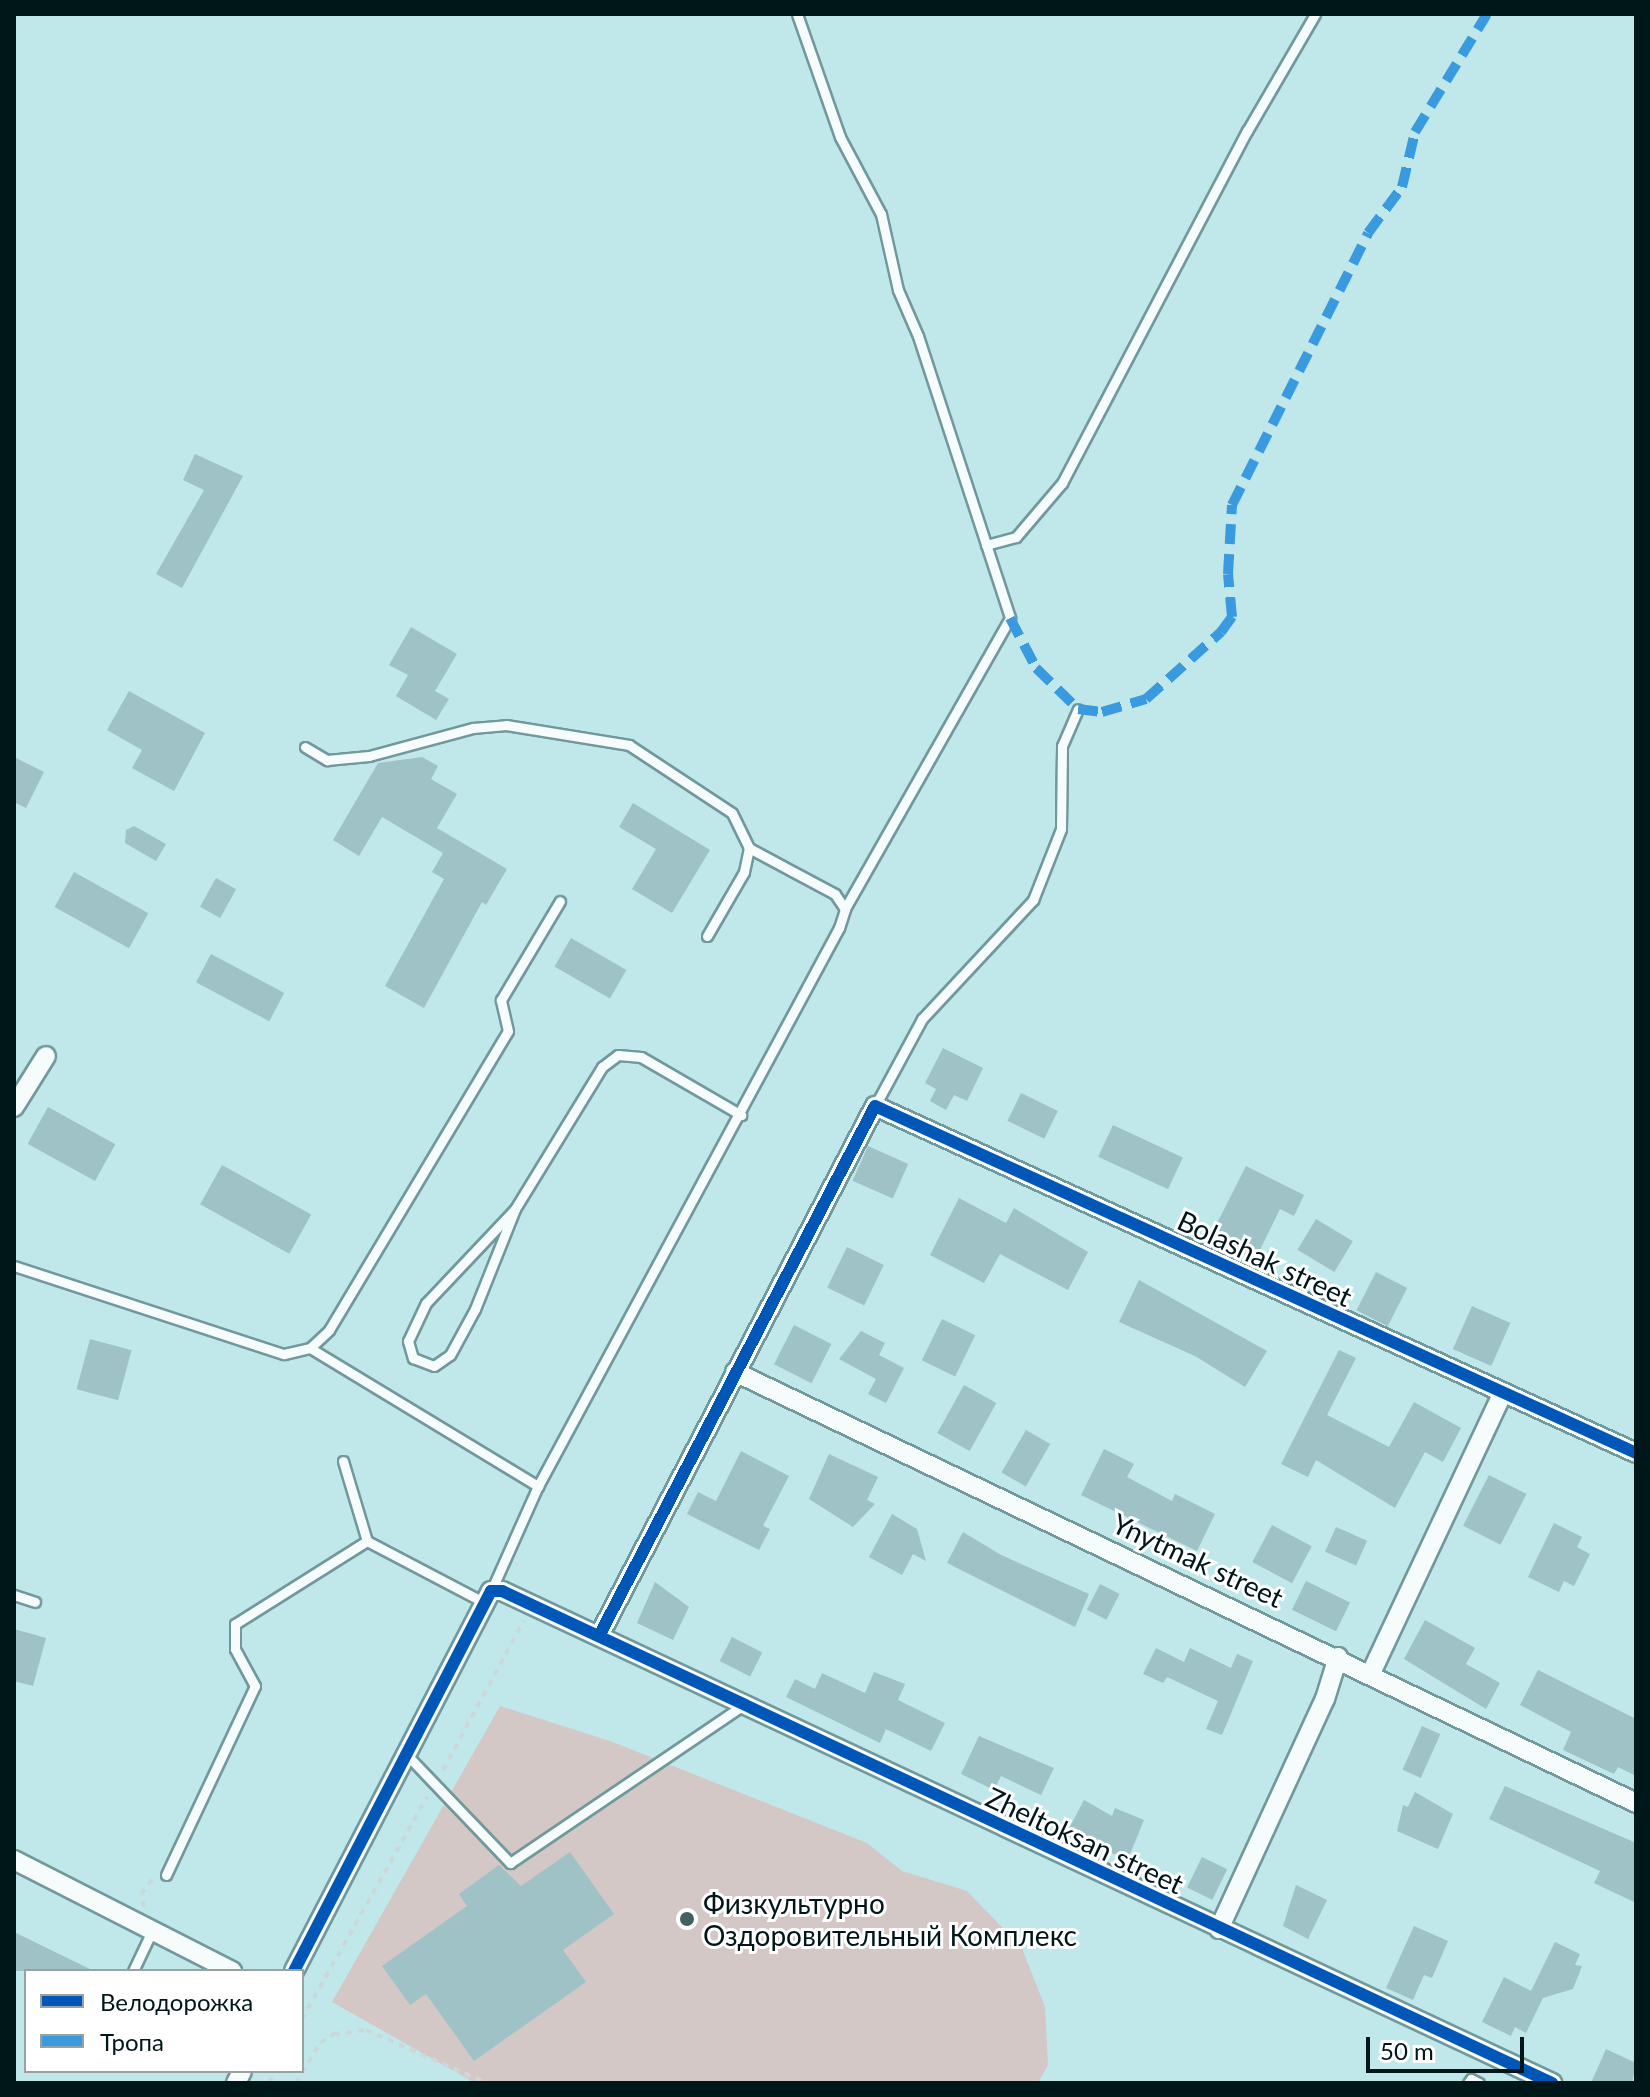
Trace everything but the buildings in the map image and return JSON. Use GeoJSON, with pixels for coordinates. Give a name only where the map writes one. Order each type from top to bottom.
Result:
{"type":"FeatureCollection","features":[{"type":"Feature","properties":{"kind":"street"},"geometry":{"type":"LineString","coordinates":[[14,1107],[46,1056]]}},
{"type":"Feature","properties":{"kind":"street"},"geometry":{"type":"LineString","coordinates":[[600,1634],[875,1106]]}},
{"type":"Feature","properties":{"kind":"street","name":"Bolashak street"},"geometry":{"type":"LineString","coordinates":[[875,1106],[1636,1453]]}},
{"type":"Feature","properties":{"kind":"street","name":"Ynytmak street"},"geometry":{"type":"LineString","coordinates":[[735,1372],[1338,1657],[1636,1803]]}},
{"type":"Feature","properties":{"kind":"street"},"geometry":{"type":"LineString","coordinates":[[1371,1673],[1503,1393]]}},
{"type":"Feature","properties":{"kind":"street","name":"Zheltoksan street"},"geometry":{"type":"LineString","coordinates":[[488,1597],[511,1592],[742,1706],[1552,2083]]}},
{"type":"Feature","properties":{"kind":"street"},"geometry":{"type":"LineString","coordinates":[[295,1969],[488,1597]]}},
{"type":"Feature","properties":{"kind":"street"},"geometry":{"type":"LineString","coordinates":[[1219,1929],[1325,1699],[1338,1657]]}},
{"type":"Feature","properties":{"kind":"street"},"geometry":{"type":"LineString","coordinates":[[14,1860],[228,1969]]}},
{"type":"Feature","properties":{"kind":"lane"},"geometry":{"type":"LineString","coordinates":[[343,1461],[367,1541],[488,1597],[538,1486],[741,1115],[845,909],[1010,618],[918,336],[898,290],[881,214],[840,137],[797,14]]}},
{"type":"Feature","properties":{"kind":"lane"},"geometry":{"type":"LineString","coordinates":[[986,545],[1016,537],[1062,483],[1247,131],[1315,14]]}},
{"type":"Feature","properties":{"kind":"lane"},"geometry":{"type":"LineString","coordinates":[[875,1106],[922,1019],[1033,900],[1061,829],[1062,746],[1078,709]]}},
{"type":"Feature","properties":{"kind":"lane"},"geometry":{"type":"LineString","coordinates":[[305,747],[327,760],[369,756],[473,728],[506,725],[629,745],[732,813],[749,848],[835,894],[845,909]]}},
{"type":"Feature","properties":{"kind":"lane"},"geometry":{"type":"LineString","coordinates":[[707,936],[744,872],[749,848]]}},
{"type":"Feature","properties":{"kind":"lane"},"geometry":{"type":"LineString","coordinates":[[14,1266],[284,1354],[310,1348],[329,1330],[508,1031],[501,1000],[560,901]]}},
{"type":"Feature","properties":{"kind":"lane"},"geometry":{"type":"LineString","coordinates":[[515,1209],[426,1303],[408,1341],[413,1358],[434,1366],[450,1355],[475,1309],[515,1209],[602,1067],[618,1055],[641,1057],[741,1115]]}},
{"type":"Feature","properties":{"kind":"lane"},"geometry":{"type":"LineString","coordinates":[[310,1348],[538,1486]]}},
{"type":"Feature","properties":{"kind":"lane"},"geometry":{"type":"LineString","coordinates":[[166,1875],[255,1686],[235,1649],[235,1624],[367,1541]]}},
{"type":"Feature","properties":{"kind":"lane"},"geometry":{"type":"LineString","coordinates":[[14,1595],[35,1602]]}},
{"type":"Feature","properties":{"kind":"lane"},"geometry":{"type":"LineString","coordinates":[[406,1754],[510,1863],[742,1706]]}},
{"type":"Feature","properties":{"kind":"lane"},"geometry":{"type":"LineString","coordinates":[[134,1969],[145,1928]]}},
{"type":"Feature","properties":{"kind":"lane"},"geometry":{"type":"LineString","coordinates":[[1468,2083],[1471,2079],[1479,2083]]}},
{"type":"Feature","properties":{"kind":"path"},"geometry":{"type":"LineString","coordinates":[[304,2015],[435,1785],[532,1603]]}},
{"type":"Feature","properties":{"kind":"path"},"geometry":{"type":"LineString","coordinates":[[396,1776],[428,1795]]}},
{"type":"Feature","properties":{"kind":"path"},"geometry":{"type":"LineString","coordinates":[[145,1928],[141,1894],[150,1881],[166,1875]]}},
{"type":"Feature","properties":{"kind":"path"},"geometry":{"type":"LineString","coordinates":[[304,2070],[320,2043],[334,2034],[366,2030],[486,2083]]}},
{"type":"Feature","properties":{"kind":"shaded area","name":"Физкультурно Оздоровительный Комплекс"},"geometry":{"type":"Polygon","coordinates":[[[500,1706],[610,1741],[867,1843],[902,1871],[967,1891],[1022,1948],[1045,2007],[1048,2065],[1038,2083],[475,2083],[332,2002],[500,1706]]]}},
{"type":"Feature","properties":{"kind":"marked path"},"geometry":{"type":"LineString","coordinates":[[1010,618],[1036,668],[1078,709],[1102,712],[1146,699],[1221,632],[1232,617],[1228,574],[1232,505],[1368,233],[1402,187],[1415,132],[1487,14]]}},
{"type":"Feature","properties":{"kind":"cycle path"},"geometry":{"type":"LineString","coordinates":[[600,1634],[875,1106],[1636,1453]]}},
{"type":"Feature","properties":{"kind":"cycle path"},"geometry":{"type":"LineString","coordinates":[[295,1969],[491,1591],[502,1591],[1552,2083]]}},
{"type":"Feature","properties":{"kind":"place","name":"Физкультурно Оздоровительный Комплекс"},"geometry":{"type":"Point","coordinates":[687,1919]}}]}
